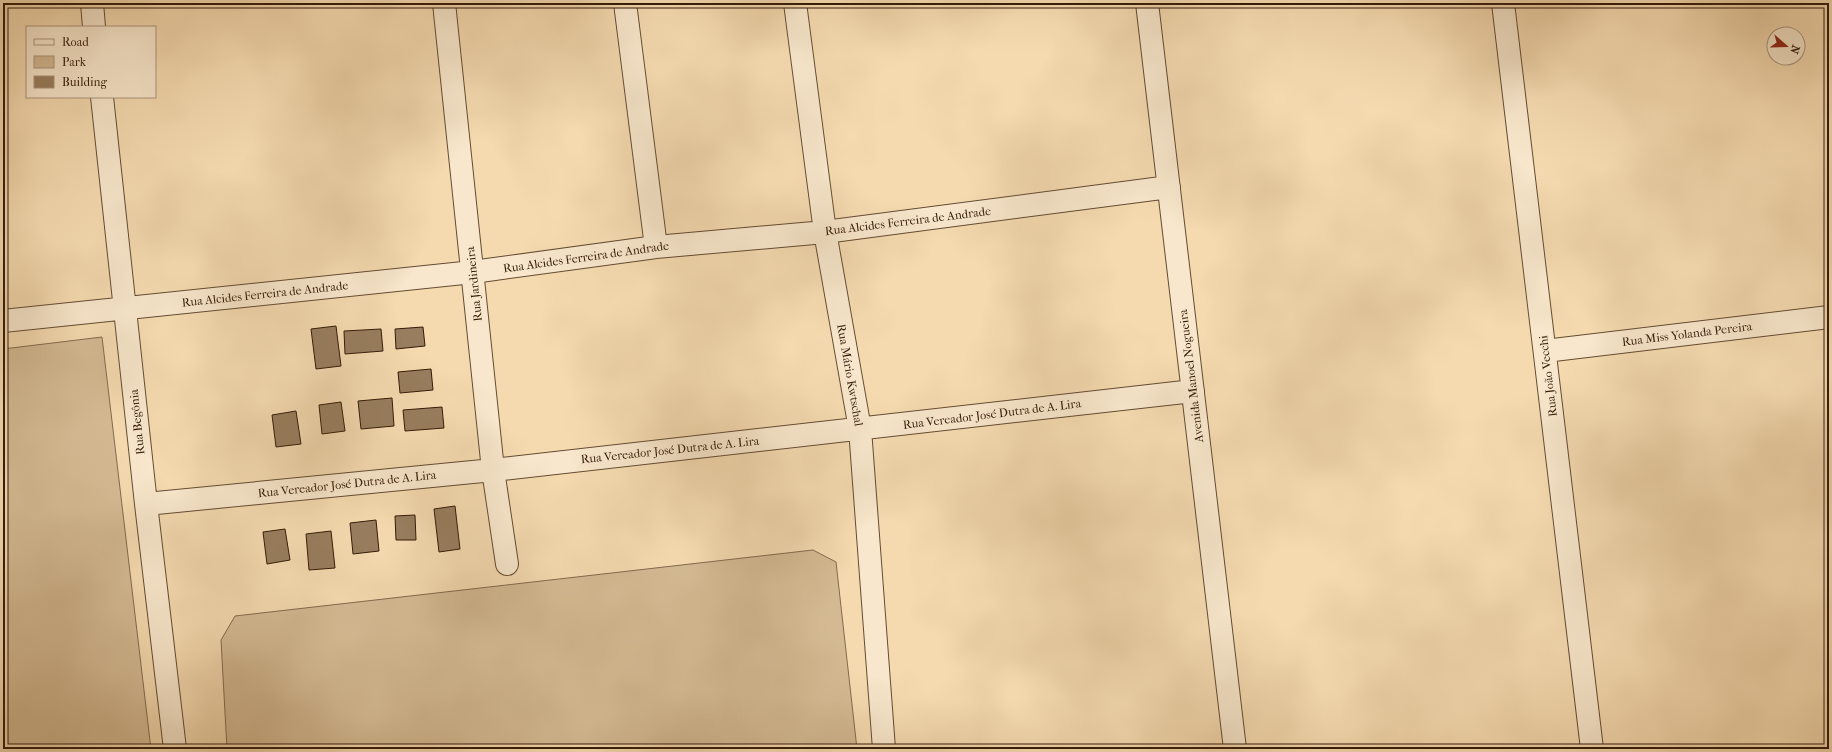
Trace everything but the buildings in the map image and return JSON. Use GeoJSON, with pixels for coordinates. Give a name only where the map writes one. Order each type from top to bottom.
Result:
{"type":"FeatureCollection","features":[{"type":"Feature","properties":{"kind":"street"},"geometry":{"type":"LineString","coordinates":[[92,3],[94,26]]}},
{"type":"Feature","properties":{"kind":"street","name":"Rua Jardineira"},"geometry":{"type":"LineString","coordinates":[[444,3],[493,470],[507,564]]}},
{"type":"Feature","properties":{"kind":"street"},"geometry":{"type":"LineString","coordinates":[[625,3],[656,247]]}},
{"type":"Feature","properties":{"kind":"street","name":"Rua Mário Kwtschal"},"geometry":{"type":"LineString","coordinates":[[794,3],[825,232],[860,429],[884,749]]}},
{"type":"Feature","properties":{"kind":"street","name":"Avenida Manoel Nogueira"},"geometry":{"type":"LineString","coordinates":[[1147,3],[1235,749]]}},
{"type":"Feature","properties":{"kind":"street","name":"Rua João Vecchi"},"geometry":{"type":"LineString","coordinates":[[1503,3],[1592,749]]}},
{"type":"Feature","properties":{"kind":"street","name":"Rua Begônia"},"geometry":{"type":"LineString","coordinates":[[102,98],[146,504],[175,748]]}},
{"type":"Feature","properties":{"kind":"street","name":"Rua Alcides Ferreira de Andrade"},"geometry":{"type":"LineString","coordinates":[[3,320],[126,309],[473,272],[656,247],[825,232],[1169,187]]}},
{"type":"Feature","properties":{"kind":"street","name":"Rua Miss Yolanda Pereira"},"geometry":{"type":"LineString","coordinates":[[1545,351],[1829,317]]}},
{"type":"Feature","properties":{"kind":"street","name":"Rua Vereador José Dutra de A. Lira"},"geometry":{"type":"LineString","coordinates":[[146,504],[493,470],[1193,390]]}},
{"type":"Feature","properties":{"kind":"green space"},"geometry":{"type":"Polygon","coordinates":[[[102,337],[151,749],[3,749],[3,349],[102,337]]]}},
{"type":"Feature","properties":{"kind":"green space"},"geometry":{"type":"Polygon","coordinates":[[[813,550],[836,562],[857,749],[227,749],[221,640],[235,616],[813,550]]]}}]}
